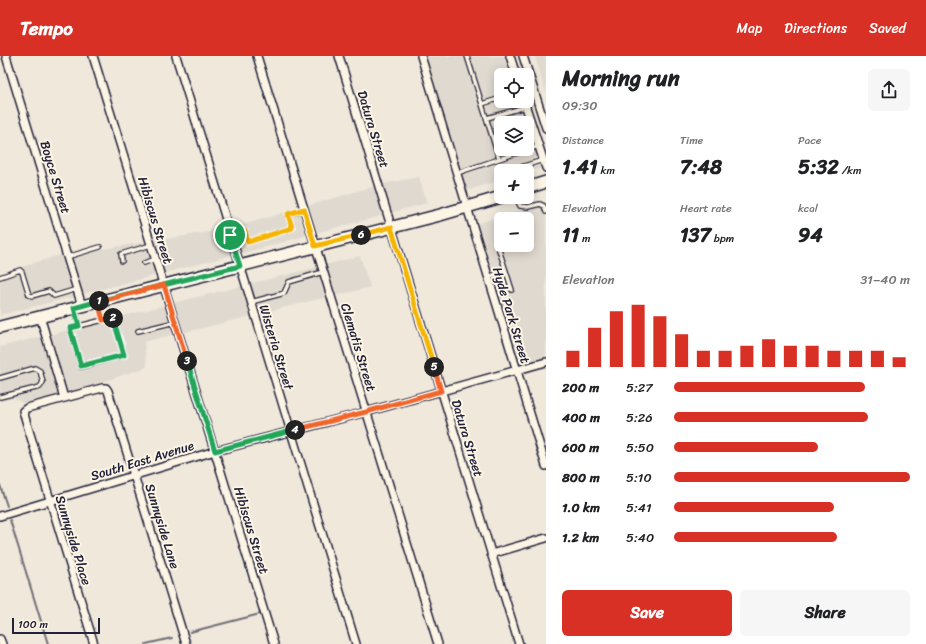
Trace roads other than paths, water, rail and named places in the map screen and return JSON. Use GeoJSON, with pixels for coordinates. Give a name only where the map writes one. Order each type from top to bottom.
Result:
{"type":"FeatureCollection","features":[{"type":"Feature","properties":{"kind":"main road"},"geometry":{"type":"LineString","coordinates":[[534,186],[546,182]]}},
{"type":"Feature","properties":{"kind":"main road"},"geometry":{"type":"LineString","coordinates":[[0,327],[391,227],[494,199]]}},
{"type":"Feature","properties":{"kind":"street","name":"Boyce Street"},"geometry":{"type":"LineString","coordinates":[[6,56],[77,289],[78,307]]}},
{"type":"Feature","properties":{"kind":"street","name":"Hibiscus Street"},"geometry":{"type":"LineString","coordinates":[[93,56],[274,644]]}},
{"type":"Feature","properties":{"kind":"street","name":"Wisteria Street"},"geometry":{"type":"LineString","coordinates":[[176,56],[356,644]]}},
{"type":"Feature","properties":{"kind":"street","name":"Clematis Street"},"geometry":{"type":"LineString","coordinates":[[257,56],[438,644]]}},
{"type":"Feature","properties":{"kind":"street","name":"Datura Street"},"geometry":{"type":"LineString","coordinates":[[339,56],[519,644]]}},
{"type":"Feature","properties":{"kind":"street","name":"Hyde Park Street"},"geometry":{"type":"LineString","coordinates":[[421,56],[546,466]]}},
{"type":"Feature","properties":{"kind":"street"},"geometry":{"type":"LineString","coordinates":[[510,56],[514,68]]}},
{"type":"Feature","properties":{"kind":"street"},"geometry":{"type":"LineString","coordinates":[[523,56],[546,128]]}},
{"type":"Feature","properties":{"kind":"street"},"geometry":{"type":"LineString","coordinates":[[526,108],[546,168]]}},
{"type":"Feature","properties":{"kind":"street"},"geometry":{"type":"LineString","coordinates":[[40,316],[64,398]]}},
{"type":"Feature","properties":{"kind":"street","name":"South East Avenue"},"geometry":{"type":"LineString","coordinates":[[0,516],[134,474],[215,451],[366,412],[546,362]]}},
{"type":"Feature","properties":{"kind":"street","name":"Sunnyside Lane"},"geometry":{"type":"LineString","coordinates":[[64,398],[102,388],[106,388],[108,391],[186,644]]}},
{"type":"Feature","properties":{"kind":"street","name":"Sunnyside Place"},"geometry":{"type":"LineString","coordinates":[[64,398],[25,409],[24,416],[94,644]]}},
{"type":"Feature","properties":{"kind":"street"},"geometry":{"type":"LineString","coordinates":[[491,554],[546,538]]}},
{"type":"Feature","properties":{"kind":"street"},"geometry":{"type":"LineString","coordinates":[[0,639],[2,644]]}},
{"type":"Feature","properties":{"kind":"lane"},"geometry":{"type":"LineString","coordinates":[[468,56],[500,159]]}},
{"type":"Feature","properties":{"kind":"lane"},"geometry":{"type":"LineString","coordinates":[[482,104],[494,100]]}},
{"type":"Feature","properties":{"kind":"lane"},"geometry":{"type":"LineString","coordinates":[[487,118],[514,108]]}},
{"type":"Feature","properties":{"kind":"lane"},"geometry":{"type":"LineString","coordinates":[[457,173],[538,146]]}},
{"type":"Feature","properties":{"kind":"lane"},"geometry":{"type":"LineString","coordinates":[[530,164],[543,160]]}},
{"type":"Feature","properties":{"kind":"lane"},"geometry":{"type":"LineString","coordinates":[[519,204],[520,206],[528,207],[540,204],[544,206],[546,212]]}},
{"type":"Feature","properties":{"kind":"lane"},"geometry":{"type":"LineString","coordinates":[[230,235],[245,231],[248,242],[292,228],[288,214],[304,209]]}},
{"type":"Feature","properties":{"kind":"lane"},"geometry":{"type":"LineString","coordinates":[[122,261],[120,254],[151,245]]}},
{"type":"Feature","properties":{"kind":"lane"},"geometry":{"type":"LineString","coordinates":[[67,257],[100,247]]}},
{"type":"Feature","properties":{"kind":"lane"},"geometry":{"type":"LineString","coordinates":[[500,252],[512,290]]}},
{"type":"Feature","properties":{"kind":"lane"},"geometry":{"type":"LineString","coordinates":[[144,263],[156,259]]}},
{"type":"Feature","properties":{"kind":"lane"},"geometry":{"type":"LineString","coordinates":[[0,277],[20,270],[22,272],[29,295],[32,296],[49,291],[54,296],[77,289]]}},
{"type":"Feature","properties":{"kind":"lane"},"geometry":{"type":"LineString","coordinates":[[488,276],[506,271]]}},
{"type":"Feature","properties":{"kind":"lane"},"geometry":{"type":"LineString","coordinates":[[251,302],[284,293],[289,282],[323,272]]}},
{"type":"Feature","properties":{"kind":"lane"},"geometry":{"type":"LineString","coordinates":[[98,302],[103,320]]}},
{"type":"Feature","properties":{"kind":"lane"},"geometry":{"type":"LineString","coordinates":[[78,307],[79,326]]}},
{"type":"Feature","properties":{"kind":"lane"},"geometry":{"type":"LineString","coordinates":[[113,317],[124,355],[81,366],[70,328],[79,326],[113,317]]}},
{"type":"Feature","properties":{"kind":"lane"},"geometry":{"type":"LineString","coordinates":[[138,331],[175,322]]}},
{"type":"Feature","properties":{"kind":"lane"},"geometry":{"type":"LineString","coordinates":[[0,378],[35,368],[40,371],[43,382],[40,387],[0,397]]}},
{"type":"Feature","properties":{"kind":"waterway"},"geometry":{"type":"LineString","coordinates":[[0,485],[7,506]]}},
{"type":"Feature","properties":{"kind":"waterway"},"geometry":{"type":"LineString","coordinates":[[10,520],[48,644]]}},
{"type":"Feature","properties":{"kind":"waterway"},"geometry":{"type":"LineString","coordinates":[[190,632],[260,614]]}},
{"type":"Feature","properties":{"kind":"waterway"},"geometry":{"type":"LineString","coordinates":[[146,644],[172,638]]}}]}
